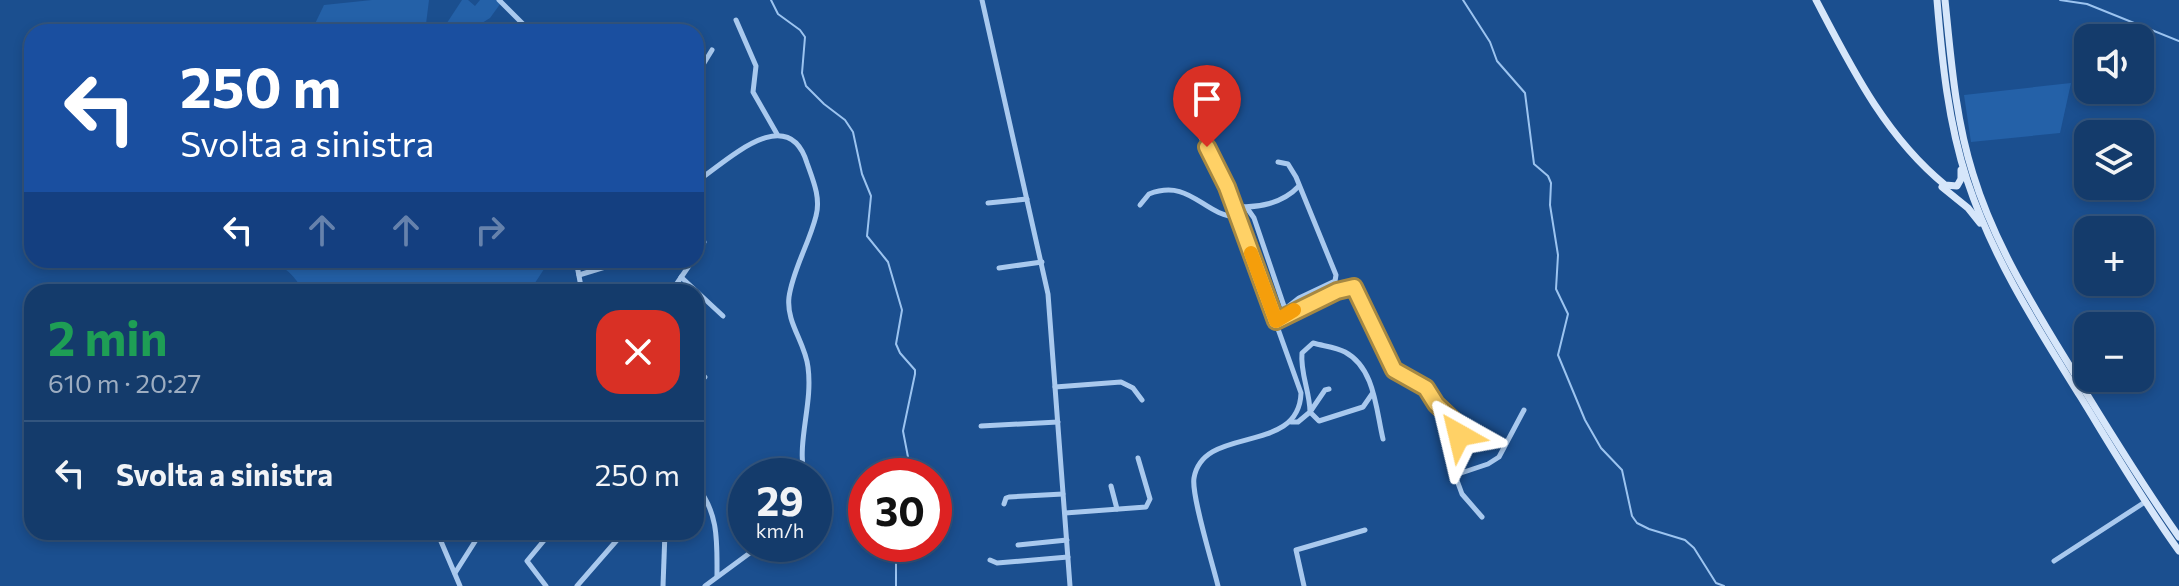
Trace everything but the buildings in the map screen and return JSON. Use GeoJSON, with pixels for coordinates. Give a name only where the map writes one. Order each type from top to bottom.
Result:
{"type":"FeatureCollection","features":[{"type":"Feature","properties":{"kind":"main road"},"geometry":{"type":"LineString","coordinates":[[1816,0],[1871,101],[1939,184],[1969,210],[1987,232]]}},
{"type":"Feature","properties":{"kind":"main road"},"geometry":{"type":"LineString","coordinates":[[1934,176],[1946,186],[1957,186],[1961,179],[1944,80],[1937,0]]}},
{"type":"Feature","properties":{"kind":"main road"},"geometry":{"type":"LineString","coordinates":[[1945,0],[1951,66],[1966,148],[1979,193],[2001,248],[2084,389],[2179,537]]}},
{"type":"Feature","properties":{"kind":"main road"},"geometry":{"type":"LineString","coordinates":[[1959,154],[1987,232],[2023,304],[2179,551]]}},
{"type":"Feature","properties":{"kind":"street"},"geometry":{"type":"LineString","coordinates":[[499,0],[524,24]]}},
{"type":"Feature","properties":{"kind":"street"},"geometry":{"type":"LineString","coordinates":[[982,0],[1048,294],[1070,586]]}},
{"type":"Feature","properties":{"kind":"street"},"geometry":{"type":"LineString","coordinates":[[736,20],[756,66],[753,92],[777,134]]}},
{"type":"Feature","properties":{"kind":"street"},"geometry":{"type":"LineString","coordinates":[[704,63],[712,50]]}},
{"type":"Feature","properties":{"kind":"street"},"geometry":{"type":"LineString","coordinates":[[1195,126],[1223,176],[1301,393],[1299,407],[1291,422]]}},
{"type":"Feature","properties":{"kind":"street"},"geometry":{"type":"LineString","coordinates":[[704,176],[747,146],[777,134],[791,137],[801,147],[818,202],[788,307],[805,353],[809,379],[802,458]]}},
{"type":"Feature","properties":{"kind":"street"},"geometry":{"type":"LineString","coordinates":[[1247,208],[1254,218],[1285,309],[1336,278],[1299,186],[1288,164],[1278,162]]}},
{"type":"Feature","properties":{"kind":"street"},"geometry":{"type":"LineString","coordinates":[[1234,206],[1247,208],[1270,204],[1290,196],[1299,186]]}},
{"type":"Feature","properties":{"kind":"street"},"geometry":{"type":"LineString","coordinates":[[1140,205],[1149,194],[1170,191],[1199,199],[1222,215],[1238,217]]}},
{"type":"Feature","properties":{"kind":"street"},"geometry":{"type":"LineString","coordinates":[[988,203],[1027,199]]}},
{"type":"Feature","properties":{"kind":"street"},"geometry":{"type":"LineString","coordinates":[[999,268],[1042,262]]}},
{"type":"Feature","properties":{"kind":"street"},"geometry":{"type":"LineString","coordinates":[[578,268],[581,284]]}},
{"type":"Feature","properties":{"kind":"street"},"geometry":{"type":"LineString","coordinates":[[579,275],[602,268]]}},
{"type":"Feature","properties":{"kind":"street"},"geometry":{"type":"LineString","coordinates":[[676,284],[687,268]]}},
{"type":"Feature","properties":{"kind":"street"},"geometry":{"type":"LineString","coordinates":[[681,277],[689,284]]}},
{"type":"Feature","properties":{"kind":"street"},"geometry":{"type":"LineString","coordinates":[[1276,321],[1337,291],[1354,287],[1394,370],[1426,388],[1436,404],[1457,425],[1455,475],[1462,494],[1482,517]]}},
{"type":"Feature","properties":{"kind":"street"},"geometry":{"type":"LineString","coordinates":[[704,298],[723,316]]}},
{"type":"Feature","properties":{"kind":"street"},"geometry":{"type":"LineString","coordinates":[[1373,394],[1363,407],[1322,421],[1314,419],[1310,412],[1302,353],[1313,343],[1343,351],[1353,358],[1367,375],[1373,394],[1383,439]]}},
{"type":"Feature","properties":{"kind":"street"},"geometry":{"type":"LineString","coordinates":[[1055,387],[1121,382],[1133,388],[1142,400]]}},
{"type":"Feature","properties":{"kind":"street"},"geometry":{"type":"LineString","coordinates":[[1218,586],[1194,489],[1196,471],[1204,459],[1216,451],[1298,422],[1329,389]]}},
{"type":"Feature","properties":{"kind":"street"},"geometry":{"type":"LineString","coordinates":[[1455,475],[1499,457],[1524,410]]}},
{"type":"Feature","properties":{"kind":"street"},"geometry":{"type":"LineString","coordinates":[[981,426],[1058,422]]}},
{"type":"Feature","properties":{"kind":"street"},"geometry":{"type":"LineString","coordinates":[[1065,513],[1146,507],[1150,503],[1138,458]]}},
{"type":"Feature","properties":{"kind":"street"},"geometry":{"type":"LineString","coordinates":[[1454,465],[1465,470]]}},
{"type":"Feature","properties":{"kind":"street"},"geometry":{"type":"LineString","coordinates":[[1111,486],[1117,509]]}},
{"type":"Feature","properties":{"kind":"street"},"geometry":{"type":"LineString","coordinates":[[1004,504],[1009,497],[1063,494]]}},
{"type":"Feature","properties":{"kind":"street"},"geometry":{"type":"LineString","coordinates":[[704,497],[715,519],[717,576]]}},
{"type":"Feature","properties":{"kind":"street"},"geometry":{"type":"LineString","coordinates":[[2054,561],[2146,501]]}},
{"type":"Feature","properties":{"kind":"street"},"geometry":{"type":"LineString","coordinates":[[1304,586],[1296,550],[1365,530]]}},
{"type":"Feature","properties":{"kind":"street"},"geometry":{"type":"LineString","coordinates":[[441,540],[460,586]]}},
{"type":"Feature","properties":{"kind":"street"},"geometry":{"type":"LineString","coordinates":[[455,573],[476,540]]}},
{"type":"Feature","properties":{"kind":"street"},"geometry":{"type":"LineString","coordinates":[[544,540],[527,561],[546,586]]}},
{"type":"Feature","properties":{"kind":"street"},"geometry":{"type":"LineString","coordinates":[[577,586],[617,540]]}},
{"type":"Feature","properties":{"kind":"street"},"geometry":{"type":"LineString","coordinates":[[663,586],[665,540]]}},
{"type":"Feature","properties":{"kind":"street"},"geometry":{"type":"LineString","coordinates":[[1018,545],[1067,540]]}},
{"type":"Feature","properties":{"kind":"street"},"geometry":{"type":"LineString","coordinates":[[990,560],[997,563],[1068,557]]}},
{"type":"Feature","properties":{"kind":"street"},"geometry":{"type":"LineString","coordinates":[[705,586],[737,562]]}},
{"type":"Feature","properties":{"kind":"shaded area"},"geometry":{"type":"Polygon","coordinates":[[[372,0],[429,0],[426,24],[315,24],[324,5],[372,0]]]}},
{"type":"Feature","properties":{"kind":"shaded area"},"geometry":{"type":"Polygon","coordinates":[[[462,0],[468,0],[475,6],[480,0],[503,0],[482,24],[446,24],[462,0]]]}},
{"type":"Feature","properties":{"kind":"shaded area"},"geometry":{"type":"Polygon","coordinates":[[[2071,83],[2060,133],[1971,142],[1964,95],[2071,83]]]}},
{"type":"Feature","properties":{"kind":"shaded area"},"geometry":{"type":"Polygon","coordinates":[[[283,268],[545,268],[534,284],[299,284],[283,268]]]}},
{"type":"Feature","properties":{"kind":"waterway"},"geometry":{"type":"LineString","coordinates":[[771,0],[778,14],[805,37],[802,73],[806,86],[845,120],[853,132],[862,174],[871,196],[867,236],[888,262],[902,310],[896,344],[915,370],[903,431],[908,458]]}},
{"type":"Feature","properties":{"kind":"waterway"},"geometry":{"type":"LineString","coordinates":[[1463,0],[1490,42],[1497,61],[1525,93],[1534,164],[1548,176],[1551,183],[1550,205],[1558,255],[1556,289],[1568,314],[1558,355],[1585,420],[1601,448],[1622,470],[1632,516],[1637,523],[1685,540],[1694,548],[1716,583],[1724,586]]}},
{"type":"Feature","properties":{"kind":"waterway"},"geometry":{"type":"LineString","coordinates":[[2060,0],[2087,4],[2179,41]]}},
{"type":"Feature","properties":{"kind":"waterway"},"geometry":{"type":"LineString","coordinates":[[896,562],[896,586]]}},
{"type":"Feature","properties":{"kind":"slow traffic"},"geometry":{"type":"LineString","coordinates":[[1251,253],[1276,321],[1294,310]]}},
{"type":"Feature","properties":{"kind":"route"},"geometry":{"type":"LineString","coordinates":[[1207,147],[1223,176],[1276,321],[1337,291],[1354,287],[1394,370],[1426,388],[1436,404],[1457,425],[1459,435]]}}]}
